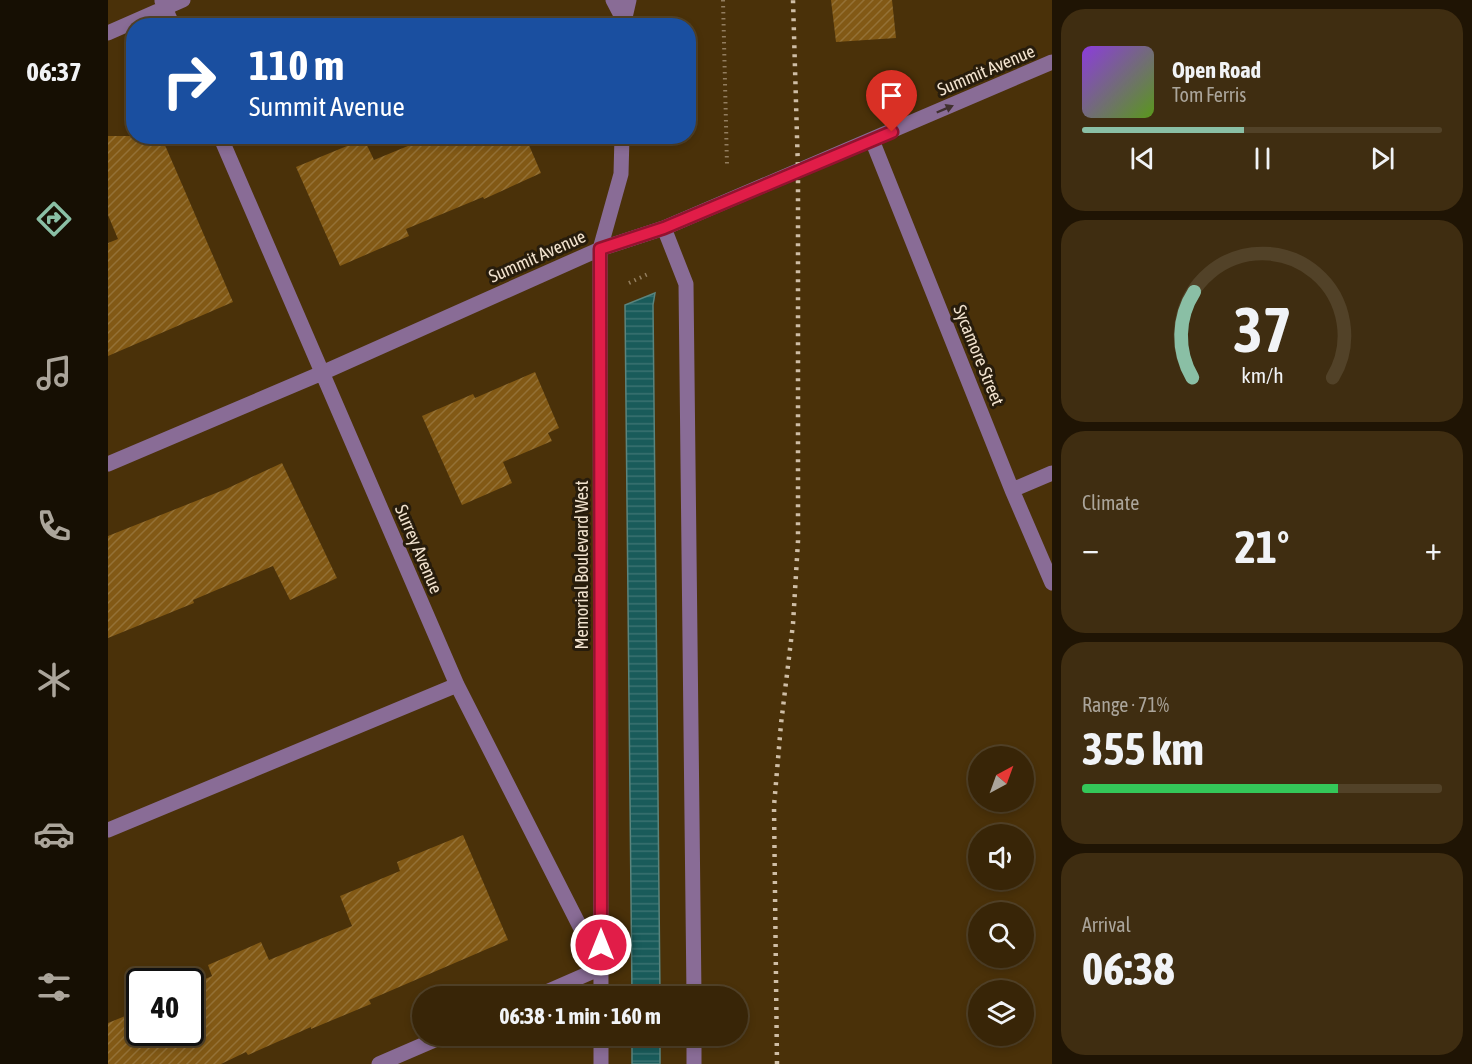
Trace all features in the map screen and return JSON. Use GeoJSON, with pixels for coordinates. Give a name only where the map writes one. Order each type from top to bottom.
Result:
{"type":"FeatureCollection","features":[{"type":"Feature","properties":{"kind":"street"},"geometry":{"type":"LineString","coordinates":[[137,18],[164,4],[183,0]]}},
{"type":"Feature","properties":{"kind":"street"},"geometry":{"type":"LineString","coordinates":[[613,0],[621,18]]}},
{"type":"Feature","properties":{"kind":"street"},"geometry":{"type":"LineString","coordinates":[[624,18],[629,0]]}},
{"type":"Feature","properties":{"kind":"street"},"geometry":{"type":"LineString","coordinates":[[164,4],[170,18]]}},
{"type":"Feature","properties":{"kind":"street"},"geometry":{"type":"LineString","coordinates":[[108,33],[126,24]]}},
{"type":"Feature","properties":{"kind":"street","name":"Summit Avenue"},"geometry":{"type":"LineString","coordinates":[[108,464],[322,373],[600,249],[664,228],[1052,63]]}},
{"type":"Feature","properties":{"kind":"street","name":"Sycamore Street"},"geometry":{"type":"LineString","coordinates":[[872,140],[1012,490],[1052,583]]}},
{"type":"Feature","properties":{"kind":"street","name":"Surrey Avenue"},"geometry":{"type":"LineString","coordinates":[[223,144],[457,685],[601,968]]}},
{"type":"Feature","properties":{"kind":"street","name":"Memorial Boulevard West"},"geometry":{"type":"LineString","coordinates":[[601,986],[600,249],[621,174],[622,144]]}},
{"type":"Feature","properties":{"kind":"street"},"geometry":{"type":"LineString","coordinates":[[664,228],[686,284],[694,986]]}},
{"type":"Feature","properties":{"kind":"street"},"geometry":{"type":"LineString","coordinates":[[1012,490],[1052,473]]}},
{"type":"Feature","properties":{"kind":"street"},"geometry":{"type":"LineString","coordinates":[[108,830],[457,685]]}},
{"type":"Feature","properties":{"kind":"street"},"geometry":{"type":"LineString","coordinates":[[560,986],[601,968]]}},
{"type":"Feature","properties":{"kind":"street"},"geometry":{"type":"LineString","coordinates":[[379,1064],[421,1046]]}},
{"type":"Feature","properties":{"kind":"street"},"geometry":{"type":"LineString","coordinates":[[601,1046],[602,1064]]}},
{"type":"Feature","properties":{"kind":"street"},"geometry":{"type":"LineString","coordinates":[[694,1046],[694,1064]]}},
{"type":"Feature","properties":{"kind":"path"},"geometry":{"type":"LineString","coordinates":[[723,0],[727,165]]}},
{"type":"Feature","properties":{"kind":"path"},"geometry":{"type":"LineString","coordinates":[[625,285],[648,274]]}},
{"type":"Feature","properties":{"kind":"water"},"geometry":{"type":"Polygon","coordinates":[[[655,293],[653,305],[660,986],[632,986],[625,305],[655,293]]]}},
{"type":"Feature","properties":{"kind":"water"},"geometry":{"type":"Polygon","coordinates":[[[632,1046],[660,1046],[660,1064],[632,1064],[632,1046]]]}},
{"type":"Feature","properties":{"kind":"building"},"geometry":{"type":"Polygon","coordinates":[[[831,0],[892,0],[896,38],[836,42],[831,0]]]}},
{"type":"Feature","properties":{"kind":"building"},"geometry":{"type":"Polygon","coordinates":[[[108,136],[126,136],[126,144],[164,144],[233,302],[108,356],[108,243],[118,239],[108,215],[108,136]]]}},
{"type":"Feature","properties":{"kind":"building"},"geometry":{"type":"Polygon","coordinates":[[[352,144],[366,144],[374,160],[413,144],[528,144],[541,173],[484,199],[483,197],[406,229],[409,236],[340,266],[296,167],[352,144]]]}},
{"type":"Feature","properties":{"kind":"building"},"geometry":{"type":"Polygon","coordinates":[[[535,372],[559,428],[548,433],[552,441],[503,462],[512,483],[462,505],[422,416],[473,394],[475,398],[535,372]]]}},
{"type":"Feature","properties":{"kind":"building"},"geometry":{"type":"Polygon","coordinates":[[[282,463],[337,578],[290,600],[273,566],[193,600],[194,603],[108,638],[108,536],[226,489],[282,463]]]}},
{"type":"Feature","properties":{"kind":"building"},"geometry":{"type":"Polygon","coordinates":[[[463,835],[508,940],[369,1000],[371,1004],[248,1055],[246,1052],[221,1064],[108,1064],[108,1023],[126,1016],[126,1046],[204,1046],[204,980],[212,976],[208,965],[261,942],[269,960],[352,926],[340,896],[400,871],[397,862],[463,835]]]}},
{"type":"Feature","properties":{"kind":"railway"},"geometry":{"type":"LineString","coordinates":[[777,1064],[774,806],[793,624],[798,541],[798,170],[793,0]]}},
{"type":"Feature","properties":{"kind":"route"},"geometry":{"type":"LineString","coordinates":[[601,945],[600,249],[664,228],[892,132]]}}]}
